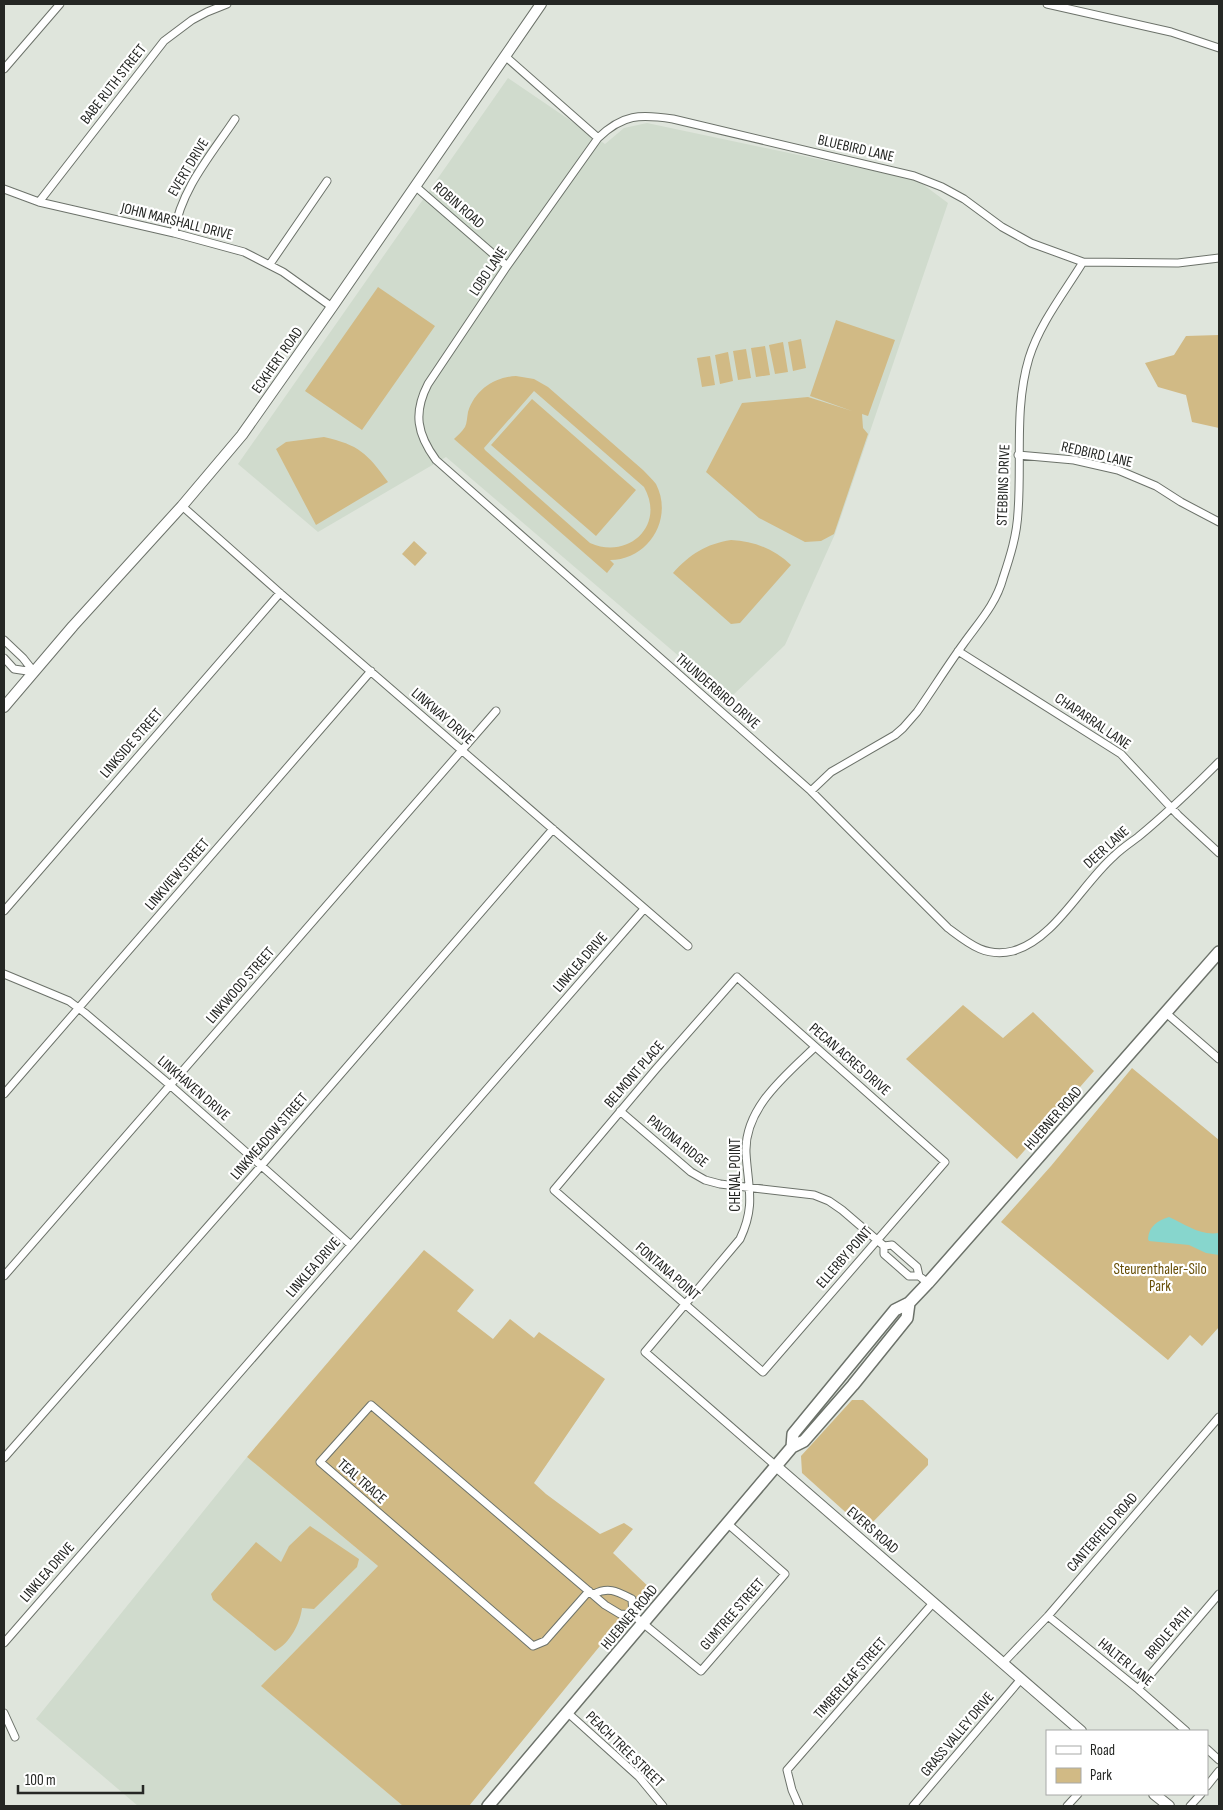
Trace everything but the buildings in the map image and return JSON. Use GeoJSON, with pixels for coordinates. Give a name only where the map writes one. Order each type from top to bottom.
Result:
{"type":"FeatureCollection","features":[{"type":"Feature","properties":{"kind":"main road","name":"ECKHERT ROAD"},"geometry":{"type":"LineString","coordinates":[[4,707],[182,506],[242,435],[332,308],[541,4]]}},
{"type":"Feature","properties":{"kind":"main road","name":"HUEBNER ROAD"},"geometry":{"type":"LineString","coordinates":[[492,1805],[792,1447],[804,1441],[853,1385],[906,1318],[909,1303],[923,1280],[1166,1013],[1219,952]]}},
{"type":"Feature","properties":{"kind":"main road","name":"EVERS ROAD"},"geometry":{"type":"LineString","coordinates":[[776,1466],[1080,1730]]}},
{"type":"Feature","properties":{"kind":"main road"},"geometry":{"type":"LineString","coordinates":[[1155,1795],[1169,1806]]}},
{"type":"Feature","properties":{"kind":"street"},"geometry":{"type":"LineString","coordinates":[[4,69],[60,4]]}},
{"type":"Feature","properties":{"kind":"street","name":"BABE RUTH STREET"},"geometry":{"type":"LineString","coordinates":[[39,202],[164,41],[192,20],[227,4]]}},
{"type":"Feature","properties":{"kind":"street"},"geometry":{"type":"LineString","coordinates":[[1047,4],[1171,32],[1219,48]]}},
{"type":"Feature","properties":{"kind":"street"},"geometry":{"type":"LineString","coordinates":[[505,56],[598,138]]}},
{"type":"Feature","properties":{"kind":"street","name":"BLUEBIRD LANE"},"geometry":{"type":"LineString","coordinates":[[598,138],[609,127],[635,116],[649,115],[673,119],[914,176],[942,187],[964,199],[1002,227],[1031,242],[1083,262],[1178,263],[1219,258]]}},
{"type":"Feature","properties":{"kind":"street","name":"EVERT DRIVE"},"geometry":{"type":"LineString","coordinates":[[174,233],[178,210],[185,194],[235,119]]}},
{"type":"Feature","properties":{"kind":"street","name":"LOBO LANE"},"geometry":{"type":"LineString","coordinates":[[420,426],[418,412],[421,398],[507,266],[598,138]]}},
{"type":"Feature","properties":{"kind":"street"},"geometry":{"type":"LineString","coordinates":[[270,264],[327,182]]}},
{"type":"Feature","properties":{"kind":"street","name":"ROBIN ROAD"},"geometry":{"type":"LineString","coordinates":[[415,186],[507,266]]}},
{"type":"Feature","properties":{"kind":"street","name":"JOHN MARSHALL DRIVE"},"geometry":{"type":"LineString","coordinates":[[4,189],[39,202],[231,248],[270,264],[332,308]]}},
{"type":"Feature","properties":{"kind":"street","name":"STEBBINS DRIVE"},"geometry":{"type":"LineString","coordinates":[[811,792],[831,772],[848,760],[895,735],[903,728],[918,712],[958,650],[988,612],[1003,580],[1017,528],[1019,511],[1018,455],[1022,396],[1029,358],[1035,340],[1044,323],[1083,262]]}},
{"type":"Feature","properties":{"kind":"street","name":"THUNDERBIRD DRIVE"},"geometry":{"type":"LineString","coordinates":[[420,426],[424,442],[436,460],[811,792],[948,928],[968,944],[985,951],[1000,953],[1013,951]]}},
{"type":"Feature","properties":{"kind":"street","name":"REDBIRD LANE"},"geometry":{"type":"LineString","coordinates":[[1018,455],[1074,460],[1118,470],[1156,486],[1219,522]]}},
{"type":"Feature","properties":{"kind":"street","name":"LINKWAY DRIVE"},"geometry":{"type":"LineString","coordinates":[[182,506],[688,946]]}},
{"type":"Feature","properties":{"kind":"street","name":"LINKSIDE STREET"},"geometry":{"type":"LineString","coordinates":[[4,911],[280,592]]}},
{"type":"Feature","properties":{"kind":"street"},"geometry":{"type":"LineString","coordinates":[[4,640],[23,658],[34,672]]}},
{"type":"Feature","properties":{"kind":"street","name":"CHAPARRAL LANE"},"geometry":{"type":"LineString","coordinates":[[958,650],[1121,754],[1171,807],[1219,853]]}},
{"type":"Feature","properties":{"kind":"street"},"geometry":{"type":"LineString","coordinates":[[4,658],[14,669],[34,672]]}},
{"type":"Feature","properties":{"kind":"street","name":"LINKVIEW STREET"},"geometry":{"type":"LineString","coordinates":[[4,1094],[371,671]]}},
{"type":"Feature","properties":{"kind":"street","name":"LINKWOOD STREET"},"geometry":{"type":"LineString","coordinates":[[4,1276],[496,711]]}},
{"type":"Feature","properties":{"kind":"street","name":"DEER LANE"},"geometry":{"type":"LineString","coordinates":[[1013,951],[1027,946],[1048,931],[1087,884],[1114,856],[1171,807],[1219,762]]}},
{"type":"Feature","properties":{"kind":"street","name":"LINKMEADOW STREET"},"geometry":{"type":"LineString","coordinates":[[4,1458],[261,1166],[552,829]]}},
{"type":"Feature","properties":{"kind":"street","name":"LINKLEA DRIVE"},"geometry":{"type":"LineString","coordinates":[[4,1644],[644,909]]}},
{"type":"Feature","properties":{"kind":"street","name":"LINKHAVEN DRIVE"},"geometry":{"type":"LineString","coordinates":[[4,974],[69,1001],[85,1013],[170,1085],[351,1245]]}},
{"type":"Feature","properties":{"kind":"street","name":"PECAN ACRES DRIVE"},"geometry":{"type":"LineString","coordinates":[[737,978],[946,1162]]}},
{"type":"Feature","properties":{"kind":"street","name":"BELMONT PLACE"},"geometry":{"type":"LineString","coordinates":[[554,1190],[620,1111],[737,978]]}},
{"type":"Feature","properties":{"kind":"street"},"geometry":{"type":"LineString","coordinates":[[1166,1013],[1219,1058]]}},
{"type":"Feature","properties":{"kind":"street","name":"CHENAL POINT"},"geometry":{"type":"LineString","coordinates":[[645,1352],[740,1239],[749,1217],[750,1187],[746,1144],[752,1121],[761,1105],[783,1079],[815,1047]]}},
{"type":"Feature","properties":{"kind":"street","name":"PAVONA RIDGE"},"geometry":{"type":"LineString","coordinates":[[620,1111],[691,1172],[713,1182],[806,1193],[821,1198],[842,1210],[877,1239],[884,1246],[884,1254],[910,1276],[923,1280]]}},
{"type":"Feature","properties":{"kind":"street","name":"ELLERBY POINT"},"geometry":{"type":"LineString","coordinates":[[763,1372],[946,1162]]}},
{"type":"Feature","properties":{"kind":"street","name":"FONTANA POINT"},"geometry":{"type":"LineString","coordinates":[[554,1190],[763,1372]]}},
{"type":"Feature","properties":{"kind":"street","name":"PAVONA RIDGE"},"geometry":{"type":"LineString","coordinates":[[884,1246],[892,1245],[917,1267],[923,1280]]}},
{"type":"Feature","properties":{"kind":"street","name":"EVERS ROAD"},"geometry":{"type":"LineString","coordinates":[[645,1352],[776,1466]]}},
{"type":"Feature","properties":{"kind":"street","name":"TEAL TRACE"},"geometry":{"type":"LineString","coordinates":[[633,1615],[632,1599],[618,1592],[603,1589],[592,1592],[545,1641],[534,1646],[320,1462],[371,1405],[592,1592],[606,1605],[620,1614],[633,1615],[701,1671]]}},
{"type":"Feature","properties":{"kind":"street","name":"CANTERFIELD ROAD"},"geometry":{"type":"LineString","coordinates":[[1003,1663],[1048,1616],[1219,1417]]}},
{"type":"Feature","properties":{"kind":"street","name":"GUMTREE STREET"},"geometry":{"type":"LineString","coordinates":[[701,1671],[785,1574],[727,1523]]}},
{"type":"Feature","properties":{"kind":"street","name":"BRIDLE PATH"},"geometry":{"type":"LineString","coordinates":[[1138,1689],[1219,1594]]}},
{"type":"Feature","properties":{"kind":"street","name":"TIMBERLEAF STREET"},"geometry":{"type":"LineString","coordinates":[[799,1806],[792,1790],[787,1770],[933,1603]]}},
{"type":"Feature","properties":{"kind":"street","name":"HALTER LANE"},"geometry":{"type":"LineString","coordinates":[[1048,1616],[1138,1689],[1185,1730]]}},
{"type":"Feature","properties":{"kind":"street","name":"GRASS VALLEY DRIVE"},"geometry":{"type":"LineString","coordinates":[[913,1806],[1021,1679]]}},
{"type":"Feature","properties":{"kind":"street"},"geometry":{"type":"LineString","coordinates":[[4,1713],[15,1737]]}},
{"type":"Feature","properties":{"kind":"street","name":"PEACH TREE STREET"},"geometry":{"type":"LineString","coordinates":[[568,1713],[639,1778],[663,1806]]}},
{"type":"Feature","properties":{"kind":"street"},"geometry":{"type":"LineString","coordinates":[[1208,1751],[1219,1760]]}},
{"type":"Feature","properties":{"kind":"street"},"geometry":{"type":"LineString","coordinates":[[1208,1785],[1219,1771]]}},
{"type":"Feature","properties":{"kind":"street"},"geometry":{"type":"LineString","coordinates":[[1067,1806],[1077,1795]]}},
{"type":"Feature","properties":{"kind":"street"},"geometry":{"type":"LineString","coordinates":[[1190,1806],[1199,1795]]}},
{"type":"Feature","properties":{"kind":"shaded area"},"geometry":{"type":"Polygon","coordinates":[[[508,78],[605,144],[624,128],[647,123],[917,180],[948,203],[835,534],[785,645],[729,699],[446,457],[318,532],[238,464],[508,78]]]}},
{"type":"Feature","properties":{"kind":"shaded area"},"geometry":{"type":"Polygon","coordinates":[[[247,1457],[378,1566],[262,1686],[403,1806],[138,1806],[36,1719],[247,1457]]]}},
{"type":"Feature","properties":{"kind":"green space"},"geometry":{"type":"Polygon","coordinates":[[[378,287],[435,326],[362,430],[305,391],[378,287]]]}},
{"type":"Feature","properties":{"kind":"green space"},"geometry":{"type":"Polygon","coordinates":[[[836,320],[895,340],[868,416],[862,414],[863,428],[868,434],[834,534],[821,541],[805,542],[759,518],[706,472],[742,403],[808,397],[852,411],[810,396],[836,320]]]}},
{"type":"Feature","properties":{"kind":"green space"},"geometry":{"type":"Polygon","coordinates":[[[1219,335],[1219,428],[1192,422],[1186,395],[1158,387],[1145,363],[1174,355],[1186,336],[1219,335]]]}},
{"type":"Feature","properties":{"kind":"green space"},"geometry":{"type":"Polygon","coordinates":[[[801,339],[806,368],[793,371],[788,342],[801,339]]]}},
{"type":"Feature","properties":{"kind":"green space"},"geometry":{"type":"Polygon","coordinates":[[[783,342],[788,372],[775,374],[769,345],[783,342]]]}},
{"type":"Feature","properties":{"kind":"green space"},"geometry":{"type":"Polygon","coordinates":[[[765,346],[770,375],[756,377],[751,348],[765,346]]]}},
{"type":"Feature","properties":{"kind":"green space"},"geometry":{"type":"Polygon","coordinates":[[[746,349],[751,378],[738,380],[733,351],[746,349]]]}},
{"type":"Feature","properties":{"kind":"green space"},"geometry":{"type":"Polygon","coordinates":[[[728,352],[733,381],[720,384],[715,355],[728,352]]]}},
{"type":"Feature","properties":{"kind":"green space"},"geometry":{"type":"Polygon","coordinates":[[[710,356],[715,385],[702,387],[697,358],[710,356]]]}},
{"type":"Feature","properties":{"kind":"green space"},"geometry":{"type":"Polygon","coordinates":[[[516,376],[534,379],[548,387],[643,470],[656,484],[661,497],[662,511],[654,535],[636,553],[624,558],[610,560],[614,564],[607,573],[454,439],[465,427],[471,404],[480,391],[493,382],[516,376]],[[534,391],[484,448],[590,543],[604,547],[618,547],[630,543],[640,536],[647,526],[650,515],[650,501],[644,487],[534,391]]]}},
{"type":"Feature","properties":{"kind":"green space"},"geometry":{"type":"Polygon","coordinates":[[[532,399],[636,490],[596,536],[491,445],[532,399]]]}},
{"type":"Feature","properties":{"kind":"green space"},"geometry":{"type":"Polygon","coordinates":[[[324,437],[354,447],[368,457],[388,482],[316,525],[276,449],[286,442],[324,437]]]}},
{"type":"Feature","properties":{"kind":"green space"},"geometry":{"type":"Polygon","coordinates":[[[731,540],[748,542],[771,550],[791,565],[740,623],[731,624],[673,573],[692,555],[706,547],[731,540]]]}},
{"type":"Feature","properties":{"kind":"green space"},"geometry":{"type":"Polygon","coordinates":[[[414,541],[427,553],[415,566],[402,554],[414,541]]]}},
{"type":"Feature","properties":{"kind":"green space"},"geometry":{"type":"Polygon","coordinates":[[[963,1005],[1003,1038],[1033,1012],[1094,1071],[1017,1159],[906,1059],[963,1005]]]}},
{"type":"Feature","properties":{"kind":"green space","name":"Steurenthaler-Silo Park"},"geometry":{"type":"Polygon","coordinates":[[[1132,1068],[1219,1140],[1219,1327],[1202,1346],[1190,1335],[1168,1360],[1001,1222],[1051,1166],[1132,1068]]]}},
{"type":"Feature","properties":{"kind":"green space"},"geometry":{"type":"Polygon","coordinates":[[[424,1250],[474,1290],[457,1311],[493,1339],[510,1319],[534,1338],[539,1332],[605,1379],[534,1483],[600,1534],[624,1523],[633,1529],[613,1553],[652,1590],[622,1619],[469,1806],[403,1806],[261,1686],[378,1566],[247,1457],[424,1250]]]}},
{"type":"Feature","properties":{"kind":"green space"},"geometry":{"type":"Polygon","coordinates":[[[852,1400],[863,1400],[928,1459],[928,1465],[870,1525],[862,1527],[802,1473],[801,1456],[852,1400]]]}},
{"type":"Feature","properties":{"kind":"green space"},"geometry":{"type":"Polygon","coordinates":[[[310,1526],[359,1559],[357,1567],[314,1609],[302,1608],[299,1620],[290,1638],[275,1651],[213,1600],[211,1594],[256,1542],[281,1562],[289,1546],[310,1526]]]}},
{"type":"Feature","properties":{"kind":"water"},"geometry":{"type":"Polygon","coordinates":[[[1169,1217],[1205,1233],[1219,1233],[1219,1255],[1206,1253],[1189,1245],[1149,1241],[1152,1227],[1157,1222],[1169,1217]]]}}]}
